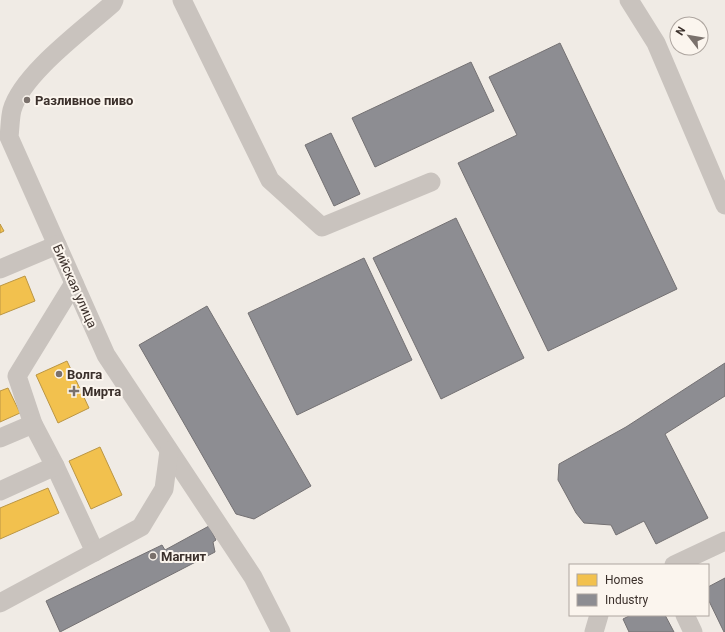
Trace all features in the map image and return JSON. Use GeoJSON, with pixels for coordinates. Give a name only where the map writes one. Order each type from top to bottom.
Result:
{"type":"FeatureCollection","features":[{"type":"Feature","properties":{"kind":"street"},"geometry":{"type":"LineString","coordinates":[[182,0],[270,180],[322,227],[431,182]]}},
{"type":"Feature","properties":{"kind":"street"},"geometry":{"type":"LineString","coordinates":[[629,0],[656,43],[725,205]]}},
{"type":"Feature","properties":{"kind":"street","name":"Бийская улица"},"geometry":{"type":"LineString","coordinates":[[118,2],[45,62],[25,86],[6,110],[10,137],[106,355],[253,577],[281,632]]}},
{"type":"Feature","properties":{"kind":"street"},"geometry":{"type":"LineString","coordinates":[[0,269],[57,245]]}},
{"type":"Feature","properties":{"kind":"street"},"geometry":{"type":"LineString","coordinates":[[74,283],[17,376],[33,424],[55,466],[95,552]]}},
{"type":"Feature","properties":{"kind":"street"},"geometry":{"type":"LineString","coordinates":[[0,438],[33,424]]}},
{"type":"Feature","properties":{"kind":"street"},"geometry":{"type":"LineString","coordinates":[[0,603],[141,527],[164,489],[169,451]]}},
{"type":"Feature","properties":{"kind":"street"},"geometry":{"type":"LineString","coordinates":[[0,491],[55,466]]}},
{"type":"Feature","properties":{"kind":"street"},"geometry":{"type":"LineString","coordinates":[[676,564],[725,541]]}},
{"type":"Feature","properties":{"kind":"street"},"geometry":{"type":"LineString","coordinates":[[594,632],[599,616]]}},
{"type":"Feature","properties":{"kind":"street"},"geometry":{"type":"LineString","coordinates":[[685,616],[693,632]]}},
{"type":"Feature","properties":{"kind":"building: Homes"},"geometry":{"type":"Polygon","coordinates":[[[0,224],[4,231],[0,233],[0,224]]]}},
{"type":"Feature","properties":{"kind":"building: Homes"},"geometry":{"type":"Polygon","coordinates":[[[25,276],[35,301],[0,315],[0,286],[25,276]]]}},
{"type":"Feature","properties":{"kind":"building: Homes"},"geometry":{"type":"Polygon","coordinates":[[[67,361],[89,408],[58,423],[36,375],[67,361]]]}},
{"type":"Feature","properties":{"kind":"building: Homes"},"geometry":{"type":"Polygon","coordinates":[[[8,388],[20,413],[0,422],[0,391],[8,388]]]}},
{"type":"Feature","properties":{"kind":"building: Homes"},"geometry":{"type":"Polygon","coordinates":[[[100,447],[122,495],[91,509],[69,461],[100,447]]]}},
{"type":"Feature","properties":{"kind":"building: Homes"},"geometry":{"type":"Polygon","coordinates":[[[48,488],[59,513],[0,539],[0,508],[48,488]]]}},
{"type":"Feature","properties":{"kind":"building: Industry"},"geometry":{"type":"Polygon","coordinates":[[[560,43],[677,289],[548,351],[458,163],[517,135],[489,77],[560,43]]]}},
{"type":"Feature","properties":{"kind":"building: Industry"},"geometry":{"type":"Polygon","coordinates":[[[471,62],[494,111],[375,167],[352,118],[471,62]]]}},
{"type":"Feature","properties":{"kind":"building: Industry"},"geometry":{"type":"Polygon","coordinates":[[[331,133],[360,194],[334,206],[305,145],[331,133]]]}},
{"type":"Feature","properties":{"kind":"building: Industry"},"geometry":{"type":"Polygon","coordinates":[[[456,218],[524,358],[441,399],[373,258],[456,218]]]}},
{"type":"Feature","properties":{"kind":"building: Industry"},"geometry":{"type":"Polygon","coordinates":[[[364,258],[412,360],[297,415],[248,313],[364,258]]]}},
{"type":"Feature","properties":{"kind":"building: Industry"},"geometry":{"type":"Polygon","coordinates":[[[207,306],[311,486],[254,519],[236,514],[139,345],[207,306]]]}},
{"type":"Feature","properties":{"kind":"building: Industry"},"geometry":{"type":"Polygon","coordinates":[[[725,363],[725,396],[665,434],[708,518],[656,544],[644,521],[616,535],[611,525],[584,523],[576,513],[558,480],[559,464],[626,427],[725,363]]]}},
{"type":"Feature","properties":{"kind":"building: Industry"},"geometry":{"type":"Polygon","coordinates":[[[209,526],[216,540],[213,542],[215,552],[60,632],[46,601],[162,545],[165,550],[209,526]]]}},
{"type":"Feature","properties":{"kind":"building: Industry"},"geometry":{"type":"Polygon","coordinates":[[[725,578],[725,632],[709,601],[709,586],[725,578]]]}},
{"type":"Feature","properties":{"kind":"building: Industry"},"geometry":{"type":"Polygon","coordinates":[[[629,616],[666,616],[674,632],[629,632],[623,619],[629,616]]]}},
{"type":"Feature","properties":{"kind":"place","name":"Разливное пиво"},"geometry":{"type":"Point","coordinates":[27,100]}},
{"type":"Feature","properties":{"kind":"place","name":"Волга"},"geometry":{"type":"Point","coordinates":[59,374]}},
{"type":"Feature","properties":{"kind":"place","name":"Мирта"},"geometry":{"type":"Point","coordinates":[74,391]}},
{"type":"Feature","properties":{"kind":"place","name":"Магнит"},"geometry":{"type":"Point","coordinates":[153,556]}}]}
